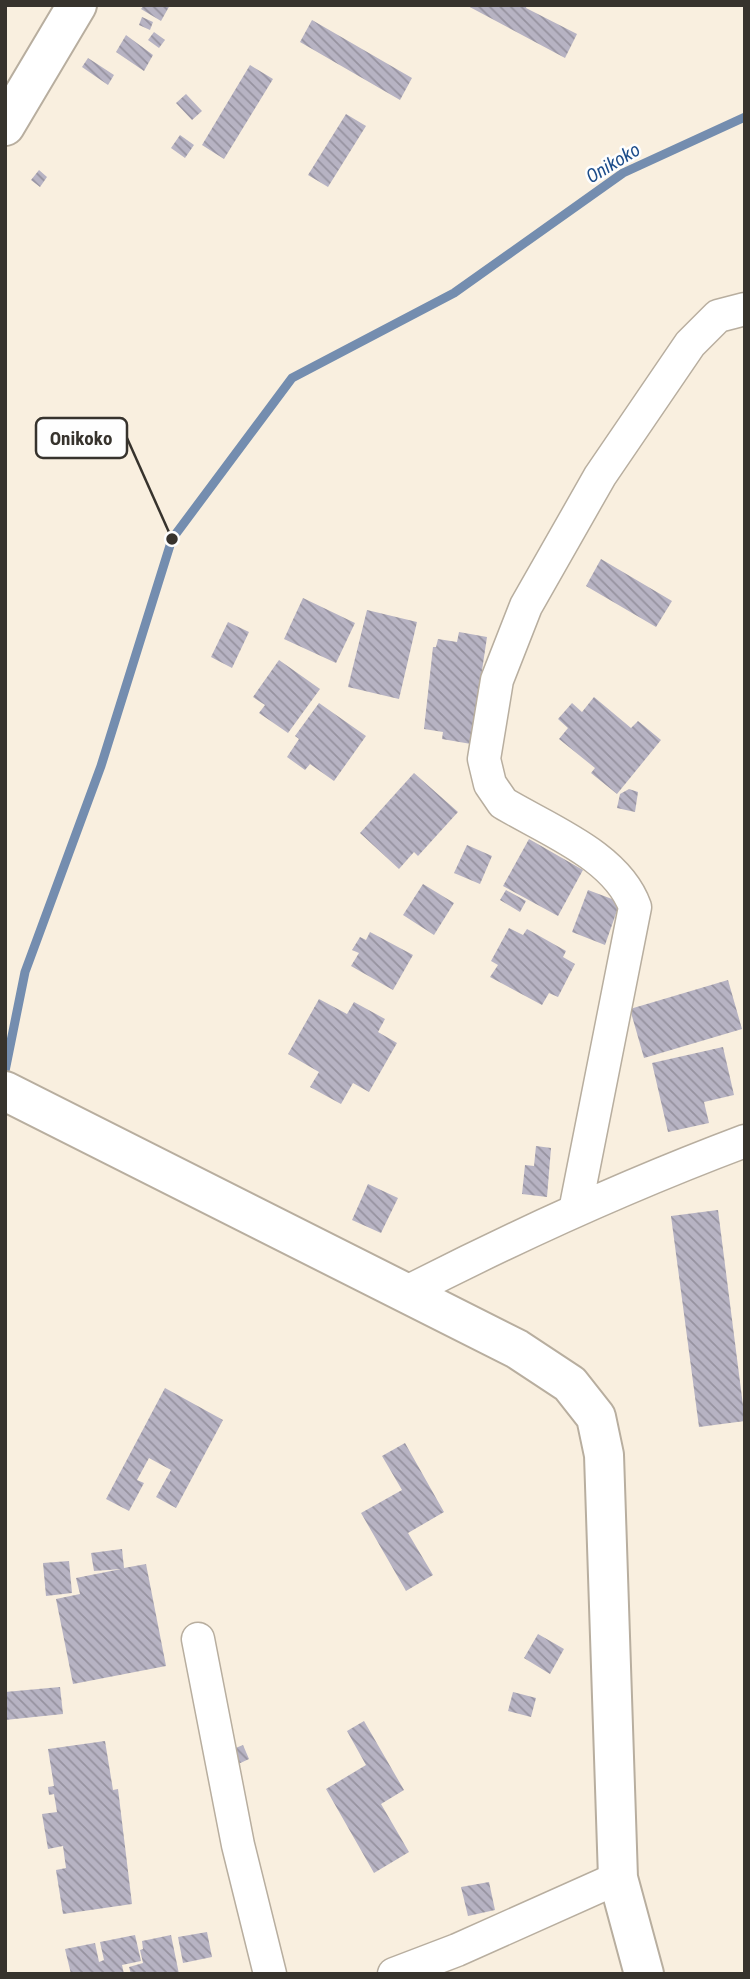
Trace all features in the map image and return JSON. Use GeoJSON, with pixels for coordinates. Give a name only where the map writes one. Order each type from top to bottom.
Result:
{"type":"FeatureCollection","features":[{"type":"Feature","properties":{"kind":"main road"},"geometry":{"type":"LineString","coordinates":[[5,125],[77,5]]}},
{"type":"Feature","properties":{"kind":"main road"},"geometry":{"type":"LineString","coordinates":[[5,1091],[517,1349],[570,1384],[596,1417],[604,1455],[618,1878],[645,1974]]}},
{"type":"Feature","properties":{"kind":"street"},"geometry":{"type":"LineString","coordinates":[[575,1211],[635,906],[624,882],[602,861],[503,803],[494,791],[484,759],[498,680],[526,606],[608,465],[690,344],[718,316],[745,309]]}},
{"type":"Feature","properties":{"kind":"street"},"geometry":{"type":"LineString","coordinates":[[405,1293],[511,1239],[745,1141]]}},
{"type":"Feature","properties":{"kind":"street"},"geometry":{"type":"LineString","coordinates":[[198,1639],[238,1845],[270,1974]]}},
{"type":"Feature","properties":{"kind":"street"},"geometry":{"type":"LineString","coordinates":[[394,1974],[457,1950],[618,1878]]}},
{"type":"Feature","properties":{"kind":"building"},"geometry":{"type":"Polygon","coordinates":[[[144,5],[170,5],[161,21],[141,9],[144,5]]]}},
{"type":"Feature","properties":{"kind":"building"},"geometry":{"type":"Polygon","coordinates":[[[466,5],[527,5],[526,8],[577,34],[565,58],[466,5]]]}},
{"type":"Feature","properties":{"kind":"building"},"geometry":{"type":"Polygon","coordinates":[[[142,17],[153,22],[150,30],[139,25],[142,17]]]}},
{"type":"Feature","properties":{"kind":"building"},"geometry":{"type":"Polygon","coordinates":[[[312,20],[412,78],[400,100],[300,42],[312,20]]]}},
{"type":"Feature","properties":{"kind":"building"},"geometry":{"type":"Polygon","coordinates":[[[154,32],[165,40],[159,48],[148,40],[154,32]]]}},
{"type":"Feature","properties":{"kind":"building"},"geometry":{"type":"Polygon","coordinates":[[[126,35],[153,55],[144,71],[116,52],[126,35]]]}},
{"type":"Feature","properties":{"kind":"building"},"geometry":{"type":"Polygon","coordinates":[[[88,58],[114,75],[108,85],[82,67],[88,58]]]}},
{"type":"Feature","properties":{"kind":"building"},"geometry":{"type":"Polygon","coordinates":[[[250,65],[273,79],[224,159],[202,145],[250,65]]]}},
{"type":"Feature","properties":{"kind":"building"},"geometry":{"type":"Polygon","coordinates":[[[186,94],[202,111],[192,120],[176,103],[186,94]]]}},
{"type":"Feature","properties":{"kind":"building"},"geometry":{"type":"Polygon","coordinates":[[[346,114],[366,126],[328,187],[308,175],[346,114]]]}},
{"type":"Feature","properties":{"kind":"building"},"geometry":{"type":"Polygon","coordinates":[[[180,135],[194,145],[185,158],[171,148],[180,135]]]}},
{"type":"Feature","properties":{"kind":"building"},"geometry":{"type":"Polygon","coordinates":[[[39,170],[47,177],[40,187],[31,180],[39,170]]]}},
{"type":"Feature","properties":{"kind":"building"},"geometry":{"type":"Polygon","coordinates":[[[601,559],[672,601],[656,627],[586,586],[601,559]]]}},
{"type":"Feature","properties":{"kind":"building"},"geometry":{"type":"Polygon","coordinates":[[[303,598],[355,623],[336,663],[284,639],[303,598]]]}},
{"type":"Feature","properties":{"kind":"building"},"geometry":{"type":"Polygon","coordinates":[[[367,610],[417,622],[399,699],[348,687],[367,610]]]}},
{"type":"Feature","properties":{"kind":"building"},"geometry":{"type":"Polygon","coordinates":[[[228,622],[249,632],[232,668],[211,657],[228,622]]]}},
{"type":"Feature","properties":{"kind":"building"},"geometry":{"type":"Polygon","coordinates":[[[459,632],[487,637],[471,744],[442,739],[443,732],[424,729],[433,647],[436,647],[438,639],[457,642],[459,632]]]}},
{"type":"Feature","properties":{"kind":"building"},"geometry":{"type":"Polygon","coordinates":[[[279,660],[320,689],[288,733],[259,713],[265,705],[253,697],[279,660]]]}},
{"type":"Feature","properties":{"kind":"building"},"geometry":{"type":"Polygon","coordinates":[[[594,697],[631,728],[638,721],[661,740],[617,794],[591,773],[595,768],[559,739],[568,728],[558,719],[572,703],[582,712],[594,697]]]}},
{"type":"Feature","properties":{"kind":"building"},"geometry":{"type":"Polygon","coordinates":[[[319,703],[366,736],[334,781],[310,764],[305,770],[287,757],[299,739],[295,736],[319,703]]]}},
{"type":"Feature","properties":{"kind":"building"},"geometry":{"type":"Polygon","coordinates":[[[414,773],[458,812],[418,856],[414,852],[399,869],[360,833],[414,773]]]}},
{"type":"Feature","properties":{"kind":"building"},"geometry":{"type":"Polygon","coordinates":[[[629,789],[638,792],[635,812],[617,808],[620,794],[629,789]]]}},
{"type":"Feature","properties":{"kind":"building"},"geometry":{"type":"Polygon","coordinates":[[[529,839],[583,870],[558,916],[503,886],[529,839]]]}},
{"type":"Feature","properties":{"kind":"building"},"geometry":{"type":"Polygon","coordinates":[[[467,845],[492,856],[480,884],[454,873],[467,845]]]}},
{"type":"Feature","properties":{"kind":"building"},"geometry":{"type":"Polygon","coordinates":[[[423,884],[454,903],[434,935],[403,915],[423,884]]]}},
{"type":"Feature","properties":{"kind":"building"},"geometry":{"type":"Polygon","coordinates":[[[506,890],[526,901],[520,912],[500,900],[506,890]]]}},
{"type":"Feature","properties":{"kind":"building"},"geometry":{"type":"Polygon","coordinates":[[[588,890],[620,902],[605,945],[572,932],[588,890]]]}},
{"type":"Feature","properties":{"kind":"building"},"geometry":{"type":"Polygon","coordinates":[[[509,928],[523,935],[527,929],[566,951],[563,957],[575,964],[558,997],[549,993],[542,1005],[490,977],[498,965],[491,961],[509,928]]]}},
{"type":"Feature","properties":{"kind":"building"},"geometry":{"type":"Polygon","coordinates":[[[370,932],[413,955],[393,990],[351,966],[359,953],[352,950],[360,937],[366,940],[370,932]]]}},
{"type":"Feature","properties":{"kind":"building"},"geometry":{"type":"Polygon","coordinates":[[[728,980],[742,1029],[644,1058],[630,1009],[728,980]]]}},
{"type":"Feature","properties":{"kind":"building"},"geometry":{"type":"Polygon","coordinates":[[[319,999],[347,1014],[354,1002],[385,1019],[378,1032],[397,1043],[369,1092],[353,1083],[341,1104],[310,1087],[319,1072],[288,1054],[319,999]]]}},
{"type":"Feature","properties":{"kind":"building"},"geometry":{"type":"Polygon","coordinates":[[[723,1047],[734,1095],[704,1102],[709,1123],[668,1132],[652,1063],[723,1047]]]}},
{"type":"Feature","properties":{"kind":"building"},"geometry":{"type":"Polygon","coordinates":[[[536,1146],[551,1148],[547,1197],[522,1194],[525,1165],[534,1166],[536,1146]]]}},
{"type":"Feature","properties":{"kind":"building"},"geometry":{"type":"Polygon","coordinates":[[[368,1184],[398,1198],[381,1233],[352,1220],[368,1184]]]}},
{"type":"Feature","properties":{"kind":"building"},"geometry":{"type":"Polygon","coordinates":[[[718,1210],[745,1421],[699,1427],[671,1216],[718,1210]]]}},
{"type":"Feature","properties":{"kind":"building"},"geometry":{"type":"Polygon","coordinates":[[[165,1388],[223,1420],[176,1508],[156,1497],[171,1470],[149,1458],[137,1480],[144,1483],[129,1511],[106,1499],[165,1388]]]}},
{"type":"Feature","properties":{"kind":"building"},"geometry":{"type":"Polygon","coordinates":[[[405,1443],[444,1512],[408,1533],[433,1575],[406,1591],[361,1513],[402,1490],[382,1456],[405,1443]]]}},
{"type":"Feature","properties":{"kind":"building"},"geometry":{"type":"Polygon","coordinates":[[[122,1549],[124,1568],[146,1564],[166,1666],[73,1684],[56,1599],[80,1594],[76,1578],[121,1569],[94,1571],[91,1553],[122,1549]]]}},
{"type":"Feature","properties":{"kind":"building"},"geometry":{"type":"Polygon","coordinates":[[[69,1561],[72,1593],[46,1596],[43,1563],[69,1561]]]}},
{"type":"Feature","properties":{"kind":"building"},"geometry":{"type":"Polygon","coordinates":[[[538,1634],[564,1649],[550,1674],[524,1658],[538,1634]]]}},
{"type":"Feature","properties":{"kind":"building"},"geometry":{"type":"Polygon","coordinates":[[[60,1687],[63,1714],[5,1720],[5,1692],[60,1687]]]}},
{"type":"Feature","properties":{"kind":"building"},"geometry":{"type":"Polygon","coordinates":[[[513,1692],[536,1698],[531,1717],[508,1711],[513,1692]]]}},
{"type":"Feature","properties":{"kind":"building"},"geometry":{"type":"Polygon","coordinates":[[[364,1721],[404,1790],[381,1804],[409,1852],[374,1873],[326,1789],[366,1765],[347,1731],[364,1721]]]}},
{"type":"Feature","properties":{"kind":"building"},"geometry":{"type":"Polygon","coordinates":[[[105,1741],[113,1790],[118,1789],[132,1904],[63,1914],[56,1870],[66,1868],[63,1846],[48,1849],[42,1814],[57,1812],[54,1794],[49,1795],[48,1787],[54,1786],[48,1749],[105,1741]]]}},
{"type":"Feature","properties":{"kind":"building"},"geometry":{"type":"Polygon","coordinates":[[[243,1745],[249,1759],[234,1766],[228,1751],[243,1745]]]}},
{"type":"Feature","properties":{"kind":"building"},"geometry":{"type":"Polygon","coordinates":[[[489,1882],[495,1910],[468,1916],[461,1887],[489,1882]]]}},
{"type":"Feature","properties":{"kind":"building"},"geometry":{"type":"Polygon","coordinates":[[[207,1932],[212,1957],[183,1963],[178,1937],[207,1932]]]}},
{"type":"Feature","properties":{"kind":"building"},"geometry":{"type":"Polygon","coordinates":[[[135,1935],[141,1961],[122,1965],[124,1974],[71,1974],[65,1949],[95,1943],[99,1962],[104,1960],[100,1942],[135,1935]]]}},
{"type":"Feature","properties":{"kind":"building"},"geometry":{"type":"Polygon","coordinates":[[[171,1935],[179,1974],[131,1974],[129,1967],[143,1963],[140,1950],[143,1949],[142,1941],[171,1935]]]}},
{"type":"Feature","properties":{"kind":"waterway","name":"Onikoko"},"geometry":{"type":"LineString","coordinates":[[5,1071],[25,972],[101,766],[172,539],[292,378],[454,293],[623,173],[745,117]]}},
{"type":"Feature","properties":{"kind":"place","name":"Onikoko"},"geometry":{"type":"Point","coordinates":[172,539]}}]}
